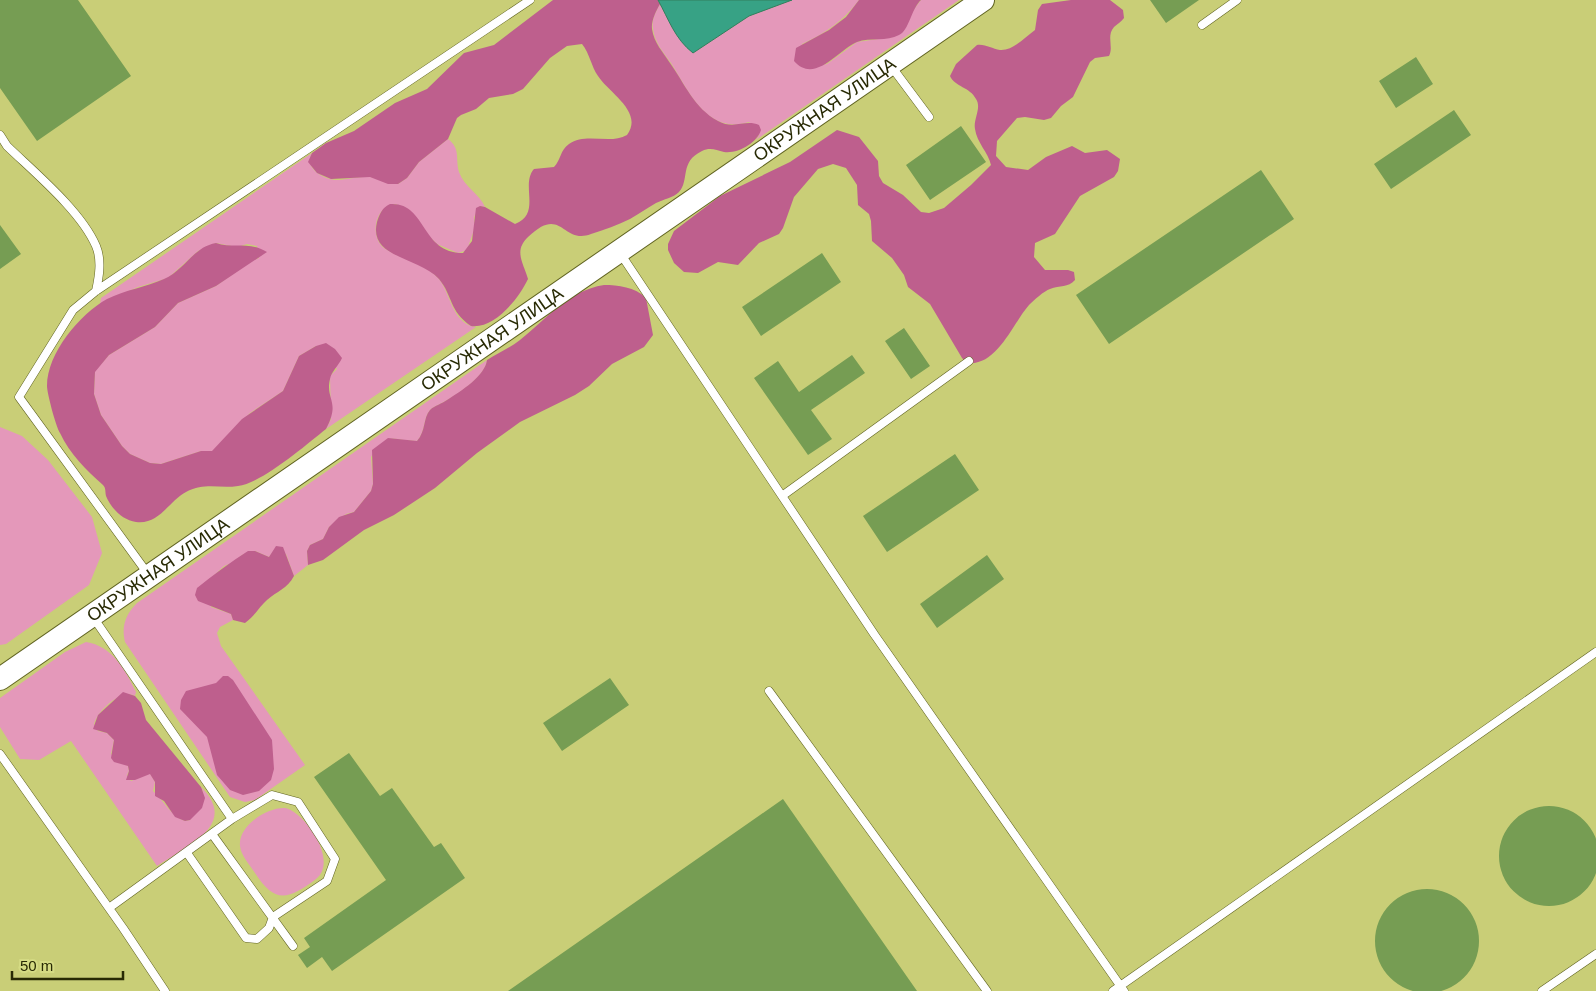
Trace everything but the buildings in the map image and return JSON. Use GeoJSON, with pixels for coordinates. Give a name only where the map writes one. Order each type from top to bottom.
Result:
{"type":"FeatureCollection","features":[{"type":"Feature","properties":{"kind":"main road","name":"ОКРУЖНАЯ УЛИЦА"},"geometry":{"type":"LineString","coordinates":[[0,679],[982,0]]}},
{"type":"Feature","properties":{"kind":"lane"},"geometry":{"type":"LineString","coordinates":[[150,576],[19,396],[73,310],[96,292],[530,0]]}},
{"type":"Feature","properties":{"kind":"lane"},"geometry":{"type":"LineString","coordinates":[[1202,25],[1237,0]]}},
{"type":"Feature","properties":{"kind":"lane"},"geometry":{"type":"LineString","coordinates":[[890,64],[929,117]]}},
{"type":"Feature","properties":{"kind":"lane"},"geometry":{"type":"LineString","coordinates":[[0,135],[14,152],[69,206],[96,246],[99,262],[96,292]]}},
{"type":"Feature","properties":{"kind":"lane"},"geometry":{"type":"LineString","coordinates":[[619,252],[886,650],[1119,989],[1596,652]]}},
{"type":"Feature","properties":{"kind":"lane"},"geometry":{"type":"LineString","coordinates":[[782,496],[969,361]]}},
{"type":"Feature","properties":{"kind":"lane"},"geometry":{"type":"LineString","coordinates":[[92,616],[232,819]]}},
{"type":"Feature","properties":{"kind":"lane"},"geometry":{"type":"LineString","coordinates":[[769,691],[987,991]]}},
{"type":"Feature","properties":{"kind":"lane"},"geometry":{"type":"LineString","coordinates":[[0,754],[165,991]]}},
{"type":"Feature","properties":{"kind":"lane"},"geometry":{"type":"LineString","coordinates":[[109,908],[232,819],[272,795],[298,802],[335,859],[327,881],[273,917],[269,928],[257,939],[246,938],[187,852]]}},
{"type":"Feature","properties":{"kind":"lane"},"geometry":{"type":"LineString","coordinates":[[212,834],[293,946]]}},
{"type":"Feature","properties":{"kind":"lane"},"geometry":{"type":"LineString","coordinates":[[1542,991],[1596,954]]}},
{"type":"Feature","properties":{"kind":"shaded area"},"geometry":{"type":"Polygon","coordinates":[[[553,0],[658,0],[660,4],[654,16],[653,34],[659,47],[696,102],[710,116],[724,124],[754,123],[759,125],[761,130],[756,139],[741,149],[724,152],[708,149],[695,155],[690,160],[684,182],[677,194],[656,203],[621,223],[581,236],[555,224],[548,224],[539,228],[528,237],[521,247],[521,258],[528,279],[519,295],[505,311],[489,323],[471,326],[459,315],[439,279],[420,266],[387,250],[380,243],[376,234],[379,216],[383,209],[390,204],[402,206],[411,211],[439,245],[449,251],[463,253],[472,241],[476,208],[480,206],[485,207],[515,224],[523,219],[527,213],[530,176],[534,169],[554,167],[566,146],[576,141],[583,139],[613,139],[627,135],[631,127],[631,118],[628,111],[598,76],[582,44],[567,46],[550,58],[523,89],[513,94],[489,98],[476,109],[457,118],[448,139],[419,162],[407,178],[398,184],[388,184],[370,177],[331,179],[317,173],[308,162],[312,153],[326,143],[354,131],[395,103],[427,89],[464,53],[494,45],[553,0]]]}},
{"type":"Feature","properties":{"kind":"shaded area"},"geometry":{"type":"Polygon","coordinates":[[[792,0],[859,0],[834,26],[802,44],[806,68],[827,64],[857,42],[893,37],[921,0],[959,0],[756,140],[759,135],[749,122],[734,124],[722,122],[711,117],[701,108],[657,43],[653,29],[653,19],[660,4],[693,53],[749,16],[792,0]]]}},
{"type":"Feature","properties":{"kind":"shaded area"},"geometry":{"type":"Polygon","coordinates":[[[859,0],[921,0],[905,29],[899,35],[857,42],[827,63],[810,69],[802,67],[794,61],[796,48],[829,30],[846,17],[859,0]]]}},
{"type":"Feature","properties":{"kind":"shaded area"},"geometry":{"type":"Polygon","coordinates":[[[1071,0],[1110,0],[1123,10],[1124,18],[1112,30],[1109,56],[1095,58],[1090,62],[1073,97],[1061,106],[1051,118],[1044,120],[1025,117],[1017,118],[997,141],[996,156],[1006,167],[1028,170],[1046,157],[1072,146],[1085,153],[1107,150],[1120,159],[1118,171],[1114,177],[1080,196],[1055,234],[1035,243],[1034,257],[1045,270],[1068,270],[1074,272],[1075,280],[1067,285],[1048,290],[1029,305],[996,351],[987,358],[978,362],[967,363],[962,358],[930,304],[908,287],[904,275],[892,258],[872,241],[869,214],[858,205],[857,185],[846,168],[833,164],[818,169],[794,197],[779,234],[759,243],[738,265],[718,262],[698,273],[684,272],[674,263],[668,250],[668,244],[674,231],[720,196],[790,162],[837,130],[859,137],[878,161],[879,176],[883,183],[903,195],[921,212],[929,213],[944,208],[991,165],[975,129],[978,102],[970,92],[955,83],[950,76],[956,64],[977,45],[1000,50],[1014,46],[1035,30],[1038,10],[1042,4],[1071,0]]]}},
{"type":"Feature","properties":{"kind":"shaded area"},"geometry":{"type":"Polygon","coordinates":[[[448,139],[455,146],[461,177],[480,198],[485,207],[480,206],[474,217],[475,227],[467,250],[458,253],[437,244],[396,204],[389,206],[379,215],[376,222],[377,236],[379,243],[384,248],[433,273],[443,285],[457,314],[468,325],[476,327],[326,429],[331,419],[330,376],[337,369],[316,346],[299,356],[283,391],[250,413],[213,451],[201,451],[161,464],[150,463],[130,454],[122,446],[101,415],[94,394],[95,371],[109,355],[155,327],[178,303],[216,286],[251,261],[259,258],[257,246],[247,244],[237,247],[216,243],[198,251],[168,278],[138,287],[100,304],[101,298],[312,153],[310,159],[313,169],[328,178],[340,180],[371,177],[398,184],[407,178],[419,162],[448,139]]]}},
{"type":"Feature","properties":{"kind":"shaded area"},"geometry":{"type":"Polygon","coordinates":[[[216,243],[254,247],[267,252],[216,286],[178,303],[155,327],[109,355],[95,372],[94,394],[101,415],[122,446],[130,454],[150,463],[161,464],[201,451],[212,451],[242,419],[283,391],[299,356],[316,346],[326,343],[335,349],[342,358],[330,379],[329,392],[333,406],[330,420],[326,429],[284,462],[259,478],[238,486],[206,486],[193,489],[180,496],[151,520],[144,522],[131,521],[114,509],[106,496],[104,486],[79,461],[64,441],[58,430],[50,402],[47,386],[48,373],[59,348],[76,324],[86,314],[107,299],[164,279],[178,270],[201,249],[216,243]]]}},
{"type":"Feature","properties":{"kind":"shaded area"},"geometry":{"type":"Polygon","coordinates":[[[604,285],[632,289],[646,298],[653,335],[644,347],[612,364],[589,386],[575,395],[520,422],[477,453],[435,488],[394,515],[364,530],[323,560],[308,565],[307,551],[310,545],[323,539],[329,527],[339,517],[354,512],[371,491],[373,484],[372,450],[388,438],[417,441],[422,433],[430,410],[472,383],[482,372],[487,360],[516,343],[569,299],[591,288],[604,285]]]}},
{"type":"Feature","properties":{"kind":"shaded area"},"geometry":{"type":"Polygon","coordinates":[[[487,360],[482,372],[472,383],[430,410],[422,433],[417,441],[391,439],[383,443],[371,457],[373,484],[371,491],[354,512],[346,514],[329,527],[323,539],[310,545],[307,551],[308,565],[294,576],[286,554],[273,552],[269,557],[255,551],[242,555],[237,561],[224,566],[209,580],[211,607],[231,614],[233,620],[220,627],[217,633],[221,646],[305,765],[255,800],[245,802],[230,797],[125,642],[124,626],[130,611],[137,603],[487,360]]]}},
{"type":"Feature","properties":{"kind":"shaded area"},"geometry":{"type":"Polygon","coordinates":[[[0,427],[22,436],[48,460],[92,517],[102,553],[89,585],[6,644],[0,645],[0,427]]]}},
{"type":"Feature","properties":{"kind":"shaded area"},"geometry":{"type":"Polygon","coordinates":[[[276,546],[283,547],[294,576],[282,590],[267,600],[245,623],[233,620],[231,614],[198,601],[195,595],[197,588],[229,564],[248,551],[255,551],[269,557],[276,546]]]}},
{"type":"Feature","properties":{"kind":"shaded area"},"geometry":{"type":"Polygon","coordinates":[[[86,642],[103,648],[117,660],[136,692],[135,696],[123,695],[111,702],[96,718],[94,724],[98,731],[107,733],[114,740],[111,754],[128,766],[129,771],[127,775],[131,781],[150,773],[155,782],[153,791],[172,812],[185,821],[190,820],[203,792],[201,787],[211,801],[215,813],[212,824],[204,834],[194,843],[157,866],[71,741],[39,760],[20,759],[0,727],[0,698],[65,652],[86,642]]]}},
{"type":"Feature","properties":{"kind":"shaded area"},"geometry":{"type":"Polygon","coordinates":[[[223,676],[228,676],[233,680],[272,740],[274,769],[271,780],[259,791],[243,795],[230,790],[217,775],[207,737],[180,709],[181,700],[186,691],[216,683],[223,676]]]}},
{"type":"Feature","properties":{"kind":"shaded area"},"geometry":{"type":"Polygon","coordinates":[[[123,692],[135,696],[141,703],[146,720],[201,787],[205,798],[202,808],[190,820],[185,821],[175,817],[164,801],[155,796],[155,782],[150,774],[135,780],[126,780],[129,771],[128,766],[114,762],[111,758],[114,740],[107,733],[93,729],[98,715],[123,692]]]}},
{"type":"Feature","properties":{"kind":"shaded area"},"geometry":{"type":"Polygon","coordinates":[[[285,808],[293,811],[310,827],[322,850],[324,861],[322,871],[316,879],[290,895],[282,896],[269,890],[262,883],[244,857],[240,846],[244,831],[255,819],[270,811],[285,808]]]}},
{"type":"Feature","properties":{"kind":"water"},"geometry":{"type":"Polygon","coordinates":[[[658,0],[792,0],[749,16],[693,53],[681,42],[658,0]]]}}]}
